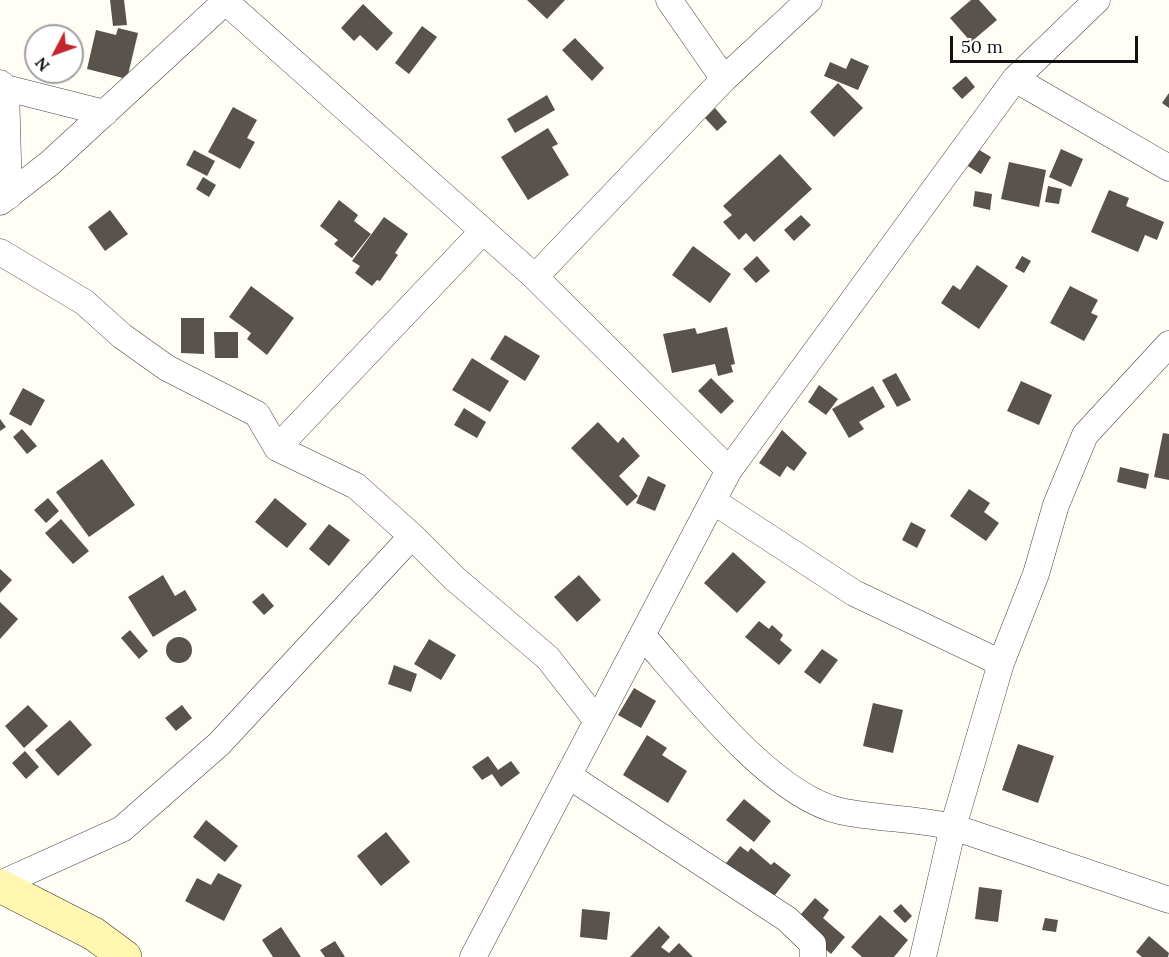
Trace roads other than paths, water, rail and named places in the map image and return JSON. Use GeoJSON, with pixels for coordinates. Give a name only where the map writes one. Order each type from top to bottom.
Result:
{"type":"FeatureCollection","features":[{"type":"Feature","properties":{"kind":"street"},"geometry":{"type":"LineString","coordinates":[[669,0],[724,79]]}},
{"type":"Feature","properties":{"kind":"street"},"geometry":{"type":"LineString","coordinates":[[535,278],[724,79],[809,0]]}},
{"type":"Feature","properties":{"kind":"street"},"geometry":{"type":"LineString","coordinates":[[482,955],[597,721],[729,470],[1015,79],[1097,0]]}},
{"type":"Feature","properties":{"kind":"street"},"geometry":{"type":"LineString","coordinates":[[5,199],[105,113],[227,1],[535,278],[729,470]]}},
{"type":"Feature","properties":{"kind":"street"},"geometry":{"type":"LineString","coordinates":[[1015,79],[1169,168]]}},
{"type":"Feature","properties":{"kind":"street"},"geometry":{"type":"LineString","coordinates":[[5,199],[3,86],[105,113]]}},
{"type":"Feature","properties":{"kind":"street"},"geometry":{"type":"LineString","coordinates":[[277,448],[483,231]]}},
{"type":"Feature","properties":{"kind":"street"},"geometry":{"type":"LineString","coordinates":[[0,252],[84,302],[122,336],[167,368],[257,414],[277,448],[356,486],[412,536],[454,578],[548,658],[597,721]]}},
{"type":"Feature","properties":{"kind":"street"},"geometry":{"type":"LineString","coordinates":[[923,957],[953,827],[1002,663],[1036,574],[1056,505],[1085,435],[1165,356]]}},
{"type":"Feature","properties":{"kind":"street"},"geometry":{"type":"LineString","coordinates":[[713,501],[854,593],[1002,663]]}},
{"type":"Feature","properties":{"kind":"street"},"geometry":{"type":"LineString","coordinates":[[0,885],[122,829],[219,744],[412,536]]}},
{"type":"Feature","properties":{"kind":"street"},"geometry":{"type":"LineString","coordinates":[[643,636],[728,731],[770,771],[803,794],[838,810],[928,821],[953,827],[1169,900]]}},
{"type":"Feature","properties":{"kind":"street"},"geometry":{"type":"LineString","coordinates":[[569,776],[787,919],[813,944],[813,957]]}},
{"type":"Feature","properties":{"kind":"street"},"geometry":{"type":"LineString","coordinates":[[0,885],[94,934],[125,957]]}}]}
